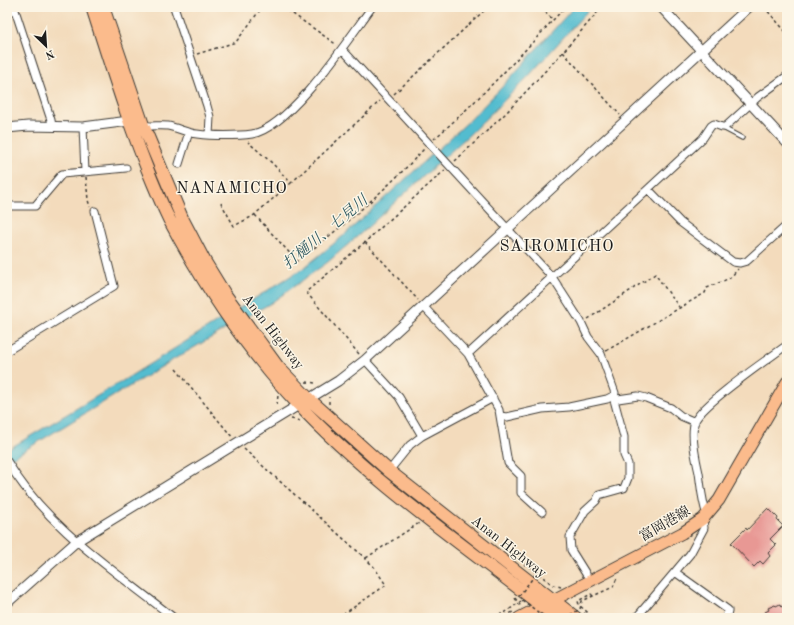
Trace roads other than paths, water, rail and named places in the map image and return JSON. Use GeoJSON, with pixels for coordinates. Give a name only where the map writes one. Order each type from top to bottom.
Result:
{"type":"FeatureCollection","features":[{"type":"Feature","properties":{"kind":"highway","name":"Anan Highway"},"geometry":{"type":"LineString","coordinates":[[92,7],[129,121],[168,218],[194,264],[227,306],[244,331],[278,367],[304,402],[341,447],[386,485],[557,618]]}},
{"type":"Feature","properties":{"kind":"highway","name":"Anan Highway"},"geometry":{"type":"LineString","coordinates":[[103,7],[143,125],[182,218],[227,306]]}},
{"type":"Feature","properties":{"kind":"highway","name":"Anan Highway"},"geometry":{"type":"LineString","coordinates":[[304,402],[553,600],[578,613]]}},
{"type":"Feature","properties":{"kind":"main road","name":"富岡港線"},"geometry":{"type":"LineString","coordinates":[[519,612],[542,606],[682,534],[705,517],[719,500],[787,383]]}},
{"type":"Feature","properties":{"kind":"street"},"geometry":{"type":"LineString","coordinates":[[14,7],[52,126]]}},
{"type":"Feature","properties":{"kind":"street"},"geometry":{"type":"LineString","coordinates":[[174,7],[210,117],[209,135]]}},
{"type":"Feature","properties":{"kind":"street"},"geometry":{"type":"LineString","coordinates":[[7,128],[83,126],[129,121],[143,125],[169,126],[189,132],[209,135],[253,134],[281,119],[315,84],[372,7]]}},
{"type":"Feature","properties":{"kind":"street"},"geometry":{"type":"LineString","coordinates":[[661,7],[787,143]]}},
{"type":"Feature","properties":{"kind":"street"},"geometry":{"type":"LineString","coordinates":[[7,603],[77,541],[338,381],[365,360],[748,7]]}},
{"type":"Feature","properties":{"kind":"street"},"geometry":{"type":"LineString","coordinates":[[342,49],[552,277],[581,322],[588,337],[601,354],[614,392],[624,437],[624,455],[628,464],[628,478],[624,488],[600,495],[585,511],[570,537],[571,550],[586,574]]}},
{"type":"Feature","properties":{"kind":"street"},"geometry":{"type":"LineString","coordinates":[[468,354],[703,138],[711,126],[714,124],[722,127],[725,126],[750,104],[787,76]]}},
{"type":"Feature","properties":{"kind":"street"},"geometry":{"type":"LineString","coordinates":[[83,126],[85,172]]}},
{"type":"Feature","properties":{"kind":"street"},"geometry":{"type":"LineString","coordinates":[[179,164],[189,132]]}},
{"type":"Feature","properties":{"kind":"street"},"geometry":{"type":"LineString","coordinates":[[7,206],[35,206],[62,174],[126,168]]}},
{"type":"Feature","properties":{"kind":"street"},"geometry":{"type":"LineString","coordinates":[[648,189],[680,222],[733,262],[740,263],[747,261],[787,225]]}},
{"type":"Feature","properties":{"kind":"street"},"geometry":{"type":"LineString","coordinates":[[7,351],[114,286],[95,211]]}},
{"type":"Feature","properties":{"kind":"street"},"geometry":{"type":"LineString","coordinates":[[423,306],[468,354],[499,410],[508,463],[521,476],[521,493],[542,512]]}},
{"type":"Feature","properties":{"kind":"street"},"geometry":{"type":"LineString","coordinates":[[636,618],[690,554],[704,528],[704,506],[695,454],[695,422],[700,414],[713,402],[787,345]]}},
{"type":"Feature","properties":{"kind":"street"},"geometry":{"type":"LineString","coordinates":[[365,360],[399,397],[422,436]]}},
{"type":"Feature","properties":{"kind":"street"},"geometry":{"type":"LineString","coordinates":[[614,396],[618,399],[638,396],[646,398],[671,408],[680,416],[695,422]]}},
{"type":"Feature","properties":{"kind":"street"},"geometry":{"type":"LineString","coordinates":[[500,416],[507,417],[542,409],[569,407],[607,399],[614,396]]}},
{"type":"Feature","properties":{"kind":"street"},"geometry":{"type":"LineString","coordinates":[[389,471],[410,445],[422,436],[493,398]]}},
{"type":"Feature","properties":{"kind":"street"},"geometry":{"type":"LineString","coordinates":[[7,462],[33,498],[50,517],[77,541],[174,618]]}},
{"type":"Feature","properties":{"kind":"street"},"geometry":{"type":"LineString","coordinates":[[675,572],[728,610],[725,618]]}},
{"type":"Feature","properties":{"kind":"lane"},"geometry":{"type":"LineString","coordinates":[[722,127],[742,138]]}},
{"type":"Feature","properties":{"kind":"water"},"geometry":{"type":"Polygon","coordinates":[[[574,7],[591,7],[526,79],[471,133],[328,262],[271,303],[176,358],[7,461],[7,450],[124,380],[305,267],[343,236],[470,120],[574,7]]]}},
{"type":"Feature","properties":{"kind":"district","name":"NANAMICHO"},"geometry":{"type":"Point","coordinates":[232,189]}},
{"type":"Feature","properties":{"kind":"district","name":"SAIROMICHO"},"geometry":{"type":"Point","coordinates":[557,247]}},
{"type":"Feature","properties":{"kind":"water label","name":"打樋川、七見川"},"geometry":{"type":"Point","coordinates":[326,233]}}]}
